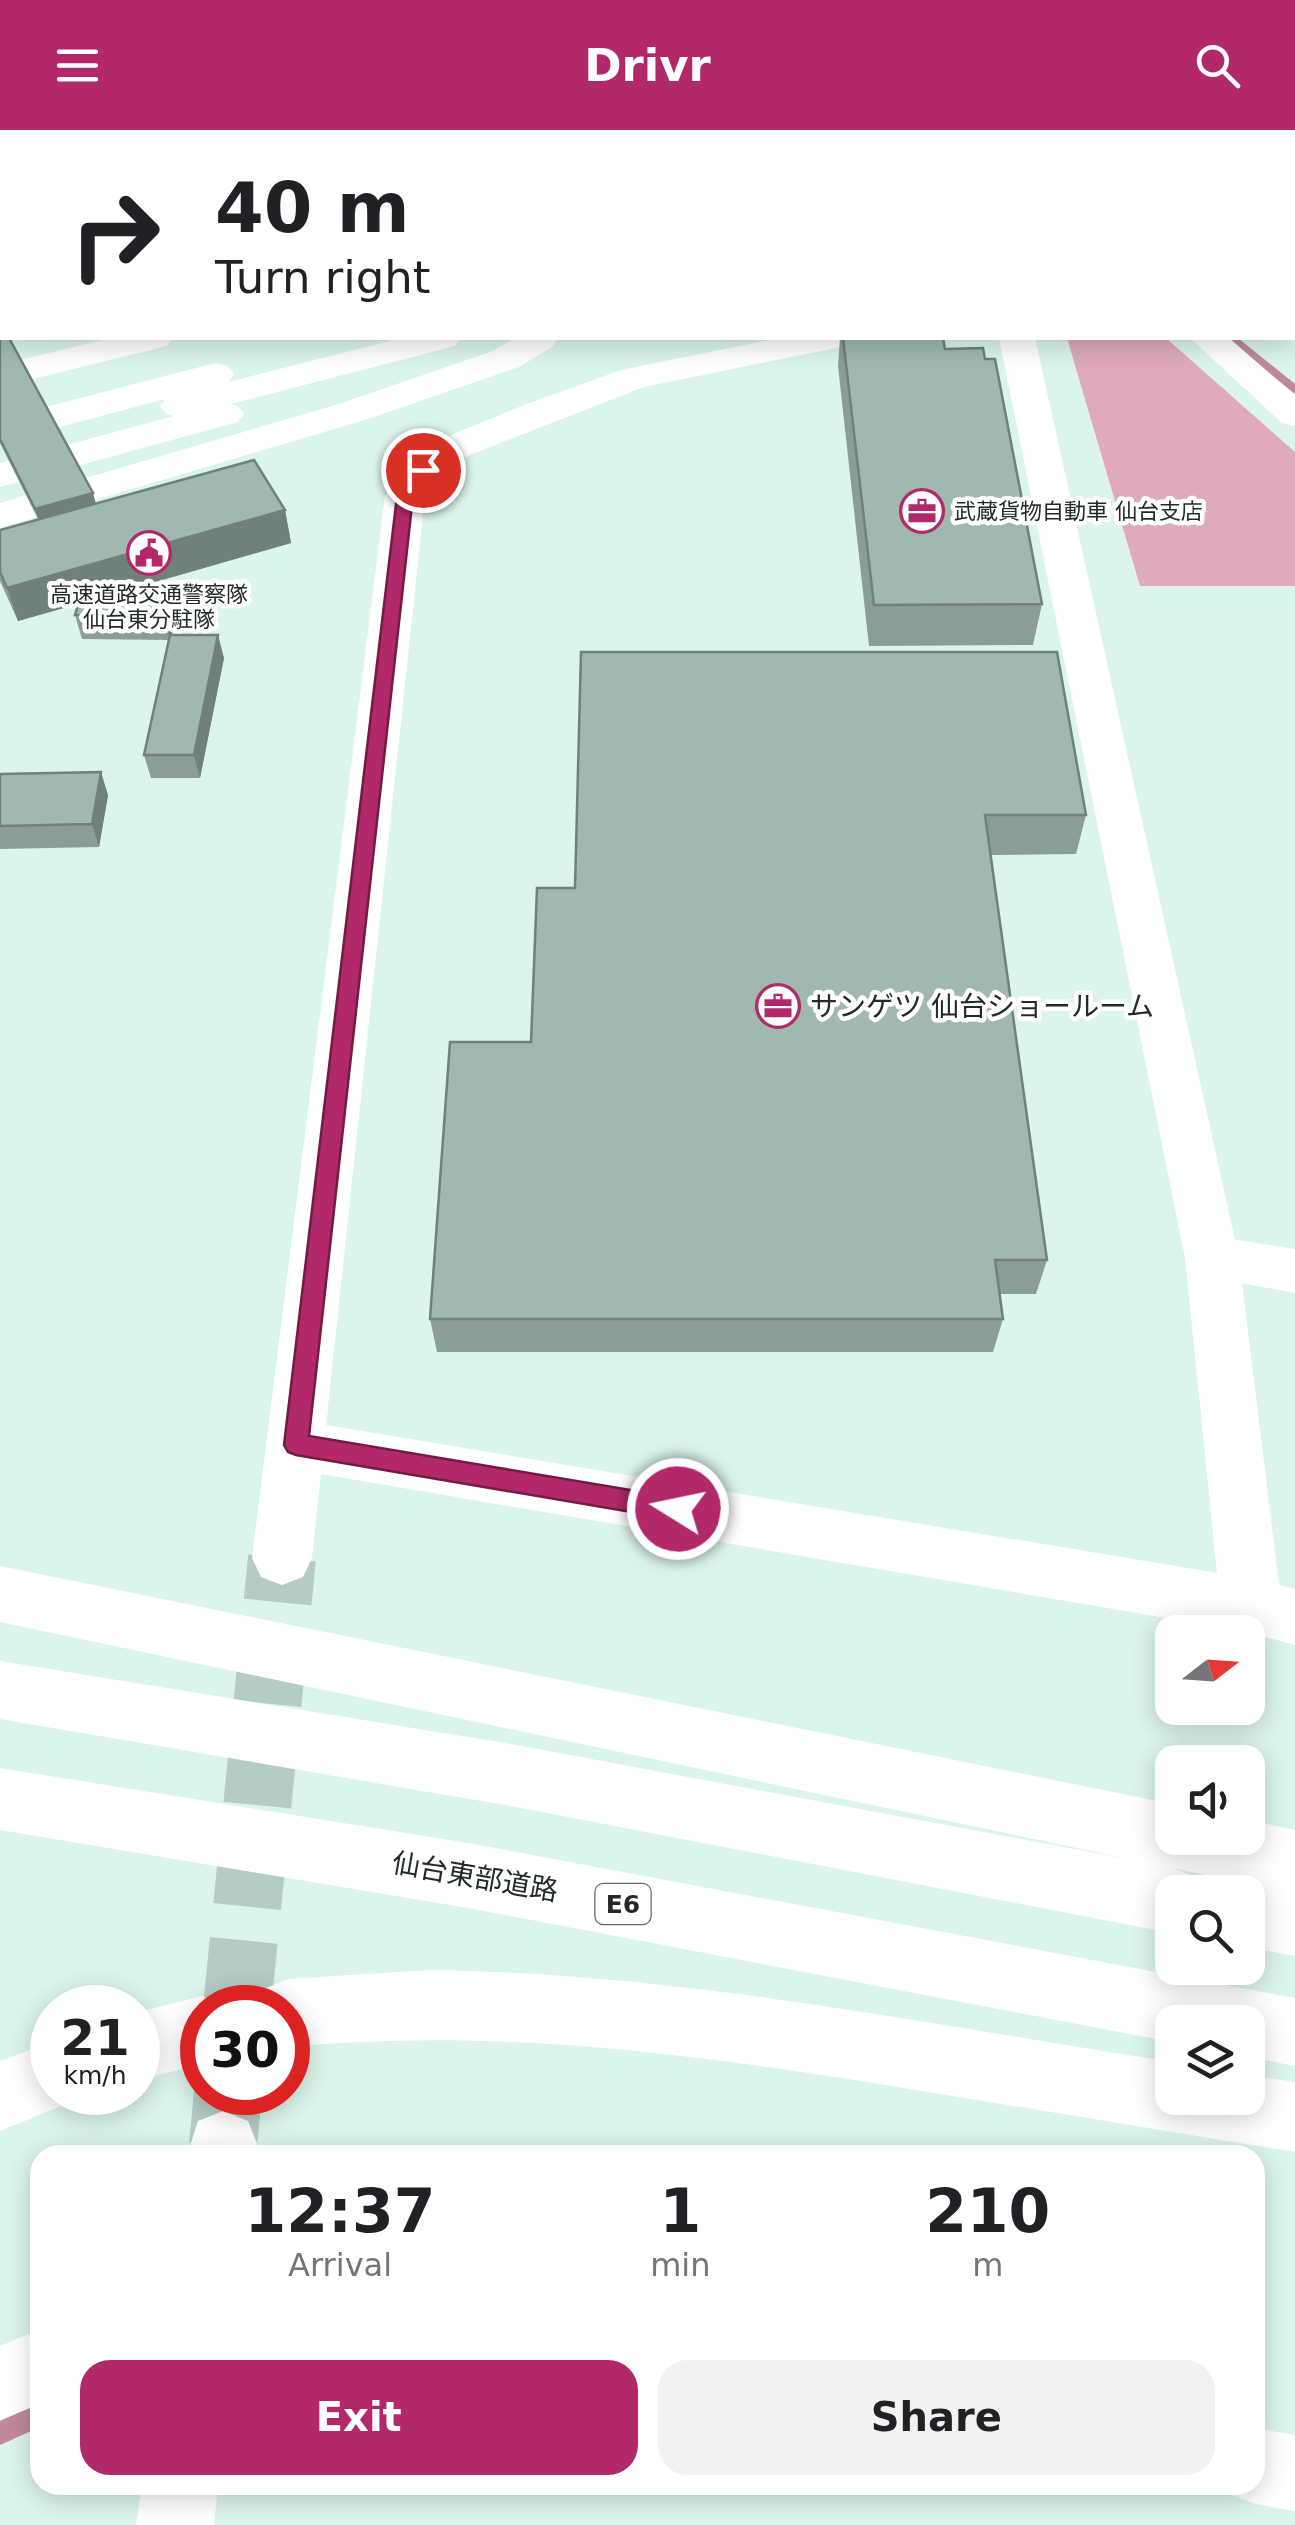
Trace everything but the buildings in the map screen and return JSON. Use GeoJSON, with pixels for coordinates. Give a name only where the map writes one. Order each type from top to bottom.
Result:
{"type":"FeatureCollection","features":[{"type":"Feature","properties":{"kind":"main road"},"geometry":{"type":"LineString","coordinates":[[0,360],[82,340]]}},
{"type":"Feature","properties":{"kind":"main road"},"geometry":{"type":"LineString","coordinates":[[0,376],[146,340]]}},
{"type":"Feature","properties":{"kind":"main road"},"geometry":{"type":"LineString","coordinates":[[0,431],[344,340]]}},
{"type":"Feature","properties":{"kind":"main road"},"geometry":{"type":"LineString","coordinates":[[0,454],[434,340]]}},
{"type":"Feature","properties":{"kind":"main road"},"geometry":{"type":"LineString","coordinates":[[0,474],[505,340]]}},
{"type":"Feature","properties":{"kind":"main road"},"geometry":{"type":"LineString","coordinates":[[0,494],[502,352],[532,340]]}},
{"type":"Feature","properties":{"kind":"main road"},"geometry":{"type":"LineString","coordinates":[[0,516],[352,412],[506,359],[534,340]]}},
{"type":"Feature","properties":{"kind":"main road"},"geometry":{"type":"LineString","coordinates":[[282,1558],[405,496],[423,470],[453,448],[537,413],[634,378],[821,340]]}},
{"type":"Feature","properties":{"kind":"main road"},"geometry":{"type":"LineString","coordinates":[[296,1445],[1273,1611],[1212,1258],[1017,340]]}},
{"type":"Feature","properties":{"kind":"main road"},"geometry":{"type":"LineString","coordinates":[[1210,340],[1295,415]]}},
{"type":"Feature","properties":{"kind":"main road"},"geometry":{"type":"LineString","coordinates":[[0,392],[226,345]]}},
{"type":"Feature","properties":{"kind":"main road"},"geometry":{"type":"LineString","coordinates":[[0,414],[226,345]]}},
{"type":"Feature","properties":{"kind":"main road"},"geometry":{"type":"LineString","coordinates":[[1212,1258],[1295,1271]]}},
{"type":"Feature","properties":{"kind":"main road"},"geometry":{"type":"LineString","coordinates":[[0,1594],[1155,1833]]}},
{"type":"Feature","properties":{"kind":"main road"},"geometry":{"type":"LineString","coordinates":[[0,1690],[486,1770],[1155,1897]]}},
{"type":"Feature","properties":{"kind":"main road","name":"仙台東部道路"},"geometry":{"type":"LineString","coordinates":[[0,1799],[196,1828],[502,1882],[1155,2006]]}},
{"type":"Feature","properties":{"kind":"main road"},"geometry":{"type":"LineString","coordinates":[[1262,1855],[1295,1862]]}},
{"type":"Feature","properties":{"kind":"main road"},"geometry":{"type":"LineString","coordinates":[[1265,1917],[1295,1923]]}},
{"type":"Feature","properties":{"kind":"main road"},"geometry":{"type":"LineString","coordinates":[[310,2010],[364,2003],[518,2004],[721,2024],[1155,2094]]}},
{"type":"Feature","properties":{"kind":"main road","name":"仙台東部道路"},"geometry":{"type":"LineString","coordinates":[[1265,2027],[1295,2032]]}},
{"type":"Feature","properties":{"kind":"main road"},"geometry":{"type":"LineString","coordinates":[[0,2096],[30,2084]]}},
{"type":"Feature","properties":{"kind":"main road"},"geometry":{"type":"LineString","coordinates":[[1265,2112],[1295,2117]]}},
{"type":"Feature","properties":{"kind":"main road"},"geometry":{"type":"LineString","coordinates":[[0,2383],[30,2370]]}},
{"type":"Feature","properties":{"kind":"main road"},"geometry":{"type":"LineString","coordinates":[[1265,2468],[1295,2474]]}},
{"type":"Feature","properties":{"kind":"main road"},"geometry":{"type":"LineString","coordinates":[[174,2525],[178,2495]]}},
{"type":"Feature","properties":{"kind":"shaded area"},"geometry":{"type":"Polygon","coordinates":[[[1068,340],[1168,340],[1295,452],[1295,586],[1140,586],[1068,340]]]}},
{"type":"Feature","properties":{"kind":"waterway"},"geometry":{"type":"LineString","coordinates":[[1233,340],[1295,390]]}},
{"type":"Feature","properties":{"kind":"waterway"},"geometry":{"type":"LineString","coordinates":[[0,2433],[30,2420]]}},
{"type":"Feature","properties":{"kind":"tunnel"},"geometry":{"type":"LineString","coordinates":[[239,1985],[282,1558]]}},
{"type":"Feature","properties":{"kind":"tunnel"},"geometry":{"type":"LineString","coordinates":[[223,2145],[226,2115]]}},
{"type":"Feature","properties":{"kind":"place","name":"武蔵貨物自動車 仙台支店"},"geometry":{"type":"Point","coordinates":[922,511]}},
{"type":"Feature","properties":{"kind":"place","name":"高速道路交通警察隊 仙台東分駐隊"},"geometry":{"type":"Point","coordinates":[149,553]}},
{"type":"Feature","properties":{"kind":"place","name":"サンゲツ 仙台ショールーム"},"geometry":{"type":"Point","coordinates":[778,1006]}},
{"type":"Feature","properties":{"kind":"route"},"geometry":{"type":"LineString","coordinates":[[423,470],[405,496],[296,1445],[678,1509]]}}]}
